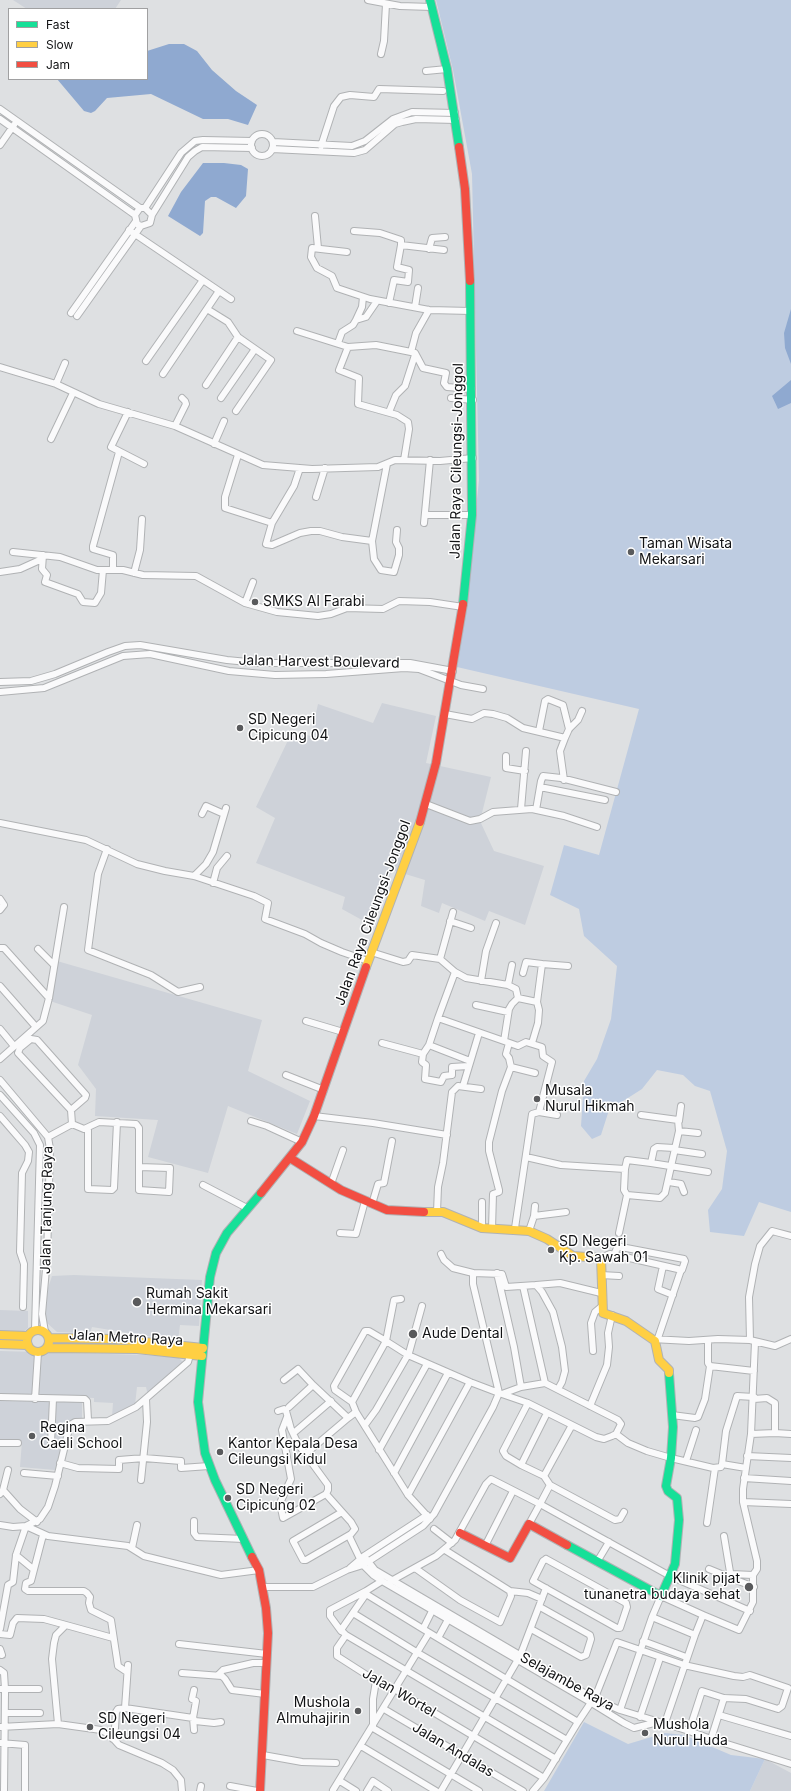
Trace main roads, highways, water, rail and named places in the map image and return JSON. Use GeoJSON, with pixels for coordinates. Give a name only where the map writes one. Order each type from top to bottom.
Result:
{"type":"FeatureCollection","features":[{"type":"Feature","properties":{"kind":"main road","name":"Jalan Raya Cileungsi-Jonggol"},"geometry":{"type":"LineString","coordinates":[[260,1791],[268,1654],[268,1633],[263,1587],[259,1570],[209,1466],[205,1453],[198,1402],[202,1352],[210,1277],[216,1253],[227,1233],[302,1142],[324,1090],[371,952],[426,804],[453,671],[463,607],[472,515],[473,458],[471,311],[465,189],[447,69],[431,3]]}},
{"type":"Feature","properties":{"kind":"main road"},"geometry":{"type":"LineString","coordinates":[[290,1158],[331,1184],[387,1210],[402,1212],[437,1212],[450,1214],[482,1228],[515,1228],[528,1231],[547,1239],[573,1256],[601,1258],[601,1307],[603,1313],[626,1321],[655,1338],[658,1360],[667,1367],[670,1372],[672,1415],[671,1458],[666,1486],[668,1492],[677,1498],[679,1520],[675,1564],[661,1596],[529,1524],[510,1558],[485,1546],[456,1538]]}},
{"type":"Feature","properties":{"kind":"main road"},"geometry":{"type":"LineString","coordinates":[[0,1336],[28,1336],[35,1330],[47,1335],[48,1348],[38,1353],[34,1352],[28,1345],[28,1336]]}},
{"type":"Feature","properties":{"kind":"main road","name":"Jalan Metro Raya"},"geometry":{"type":"LineString","coordinates":[[47,1335],[116,1340],[202,1352]]}},
{"type":"Feature","properties":{"kind":"main road"},"geometry":{"type":"LineString","coordinates":[[0,1344],[28,1345]]}},
{"type":"Feature","properties":{"kind":"main road","name":"Jalan Metro Raya"},"geometry":{"type":"LineString","coordinates":[[48,1348],[137,1349],[190,1355],[202,1352]]}},
{"type":"Feature","properties":{"kind":"water"},"geometry":{"type":"Polygon","coordinates":[[[169,44],[184,44],[197,51],[212,70],[236,91],[257,105],[248,125],[228,119],[203,119],[151,94],[107,98],[95,111],[91,113],[84,111],[58,80],[148,80],[148,51],[169,44]]]}},
{"type":"Feature","properties":{"kind":"water"},"geometry":{"type":"Polygon","coordinates":[[[203,163],[241,165],[248,169],[246,196],[236,208],[216,197],[211,197],[205,201],[203,233],[200,236],[168,216],[181,192],[203,163]]]}},
{"type":"Feature","properties":{"kind":"water"},"geometry":{"type":"Polygon","coordinates":[[[791,309],[791,364],[785,348],[784,333],[791,309]]]}},
{"type":"Feature","properties":{"kind":"water"},"geometry":{"type":"Polygon","coordinates":[[[791,380],[791,403],[778,409],[772,396],[791,380]]]}},
{"type":"Feature","properties":{"kind":"place","name":"Taman Wisata Mekarsari"},"geometry":{"type":"Point","coordinates":[631,552]}},
{"type":"Feature","properties":{"kind":"place","name":"SMKS Al Farabi"},"geometry":{"type":"Point","coordinates":[255,602]}},
{"type":"Feature","properties":{"kind":"place","name":"SD Negeri Cipicung 04"},"geometry":{"type":"Point","coordinates":[240,728]}},
{"type":"Feature","properties":{"kind":"place","name":"Musala Nurul Hikmah"},"geometry":{"type":"Point","coordinates":[537,1099]}},
{"type":"Feature","properties":{"kind":"place","name":"SD Negeri Kp. Sawah 01"},"geometry":{"type":"Point","coordinates":[551,1250]}},
{"type":"Feature","properties":{"kind":"place","name":"Rumah Sakit Hermina Mekarsari"},"geometry":{"type":"Point","coordinates":[137,1302]}},
{"type":"Feature","properties":{"kind":"place","name":"Aude Dental"},"geometry":{"type":"Point","coordinates":[413,1334]}},
{"type":"Feature","properties":{"kind":"place","name":"Regina Caeli School"},"geometry":{"type":"Point","coordinates":[32,1436]}},
{"type":"Feature","properties":{"kind":"place","name":"Kantor Kepala Desa Cileungsi Kidul"},"geometry":{"type":"Point","coordinates":[220,1452]}},
{"type":"Feature","properties":{"kind":"place","name":"SD Negeri Cipicung 02"},"geometry":{"type":"Point","coordinates":[228,1498]}},
{"type":"Feature","properties":{"kind":"place","name":"Klinik pijat tunanetra budaya sehat"},"geometry":{"type":"Point","coordinates":[749,1587]}},
{"type":"Feature","properties":{"kind":"place","name":"Mushola Almuhajirin"},"geometry":{"type":"Point","coordinates":[358,1711]}},
{"type":"Feature","properties":{"kind":"place","name":"SD Negeri Cileungsi 04"},"geometry":{"type":"Point","coordinates":[90,1727]}},
{"type":"Feature","properties":{"kind":"place","name":"Mushola Nurul Huda"},"geometry":{"type":"Point","coordinates":[645,1733]}}]}
